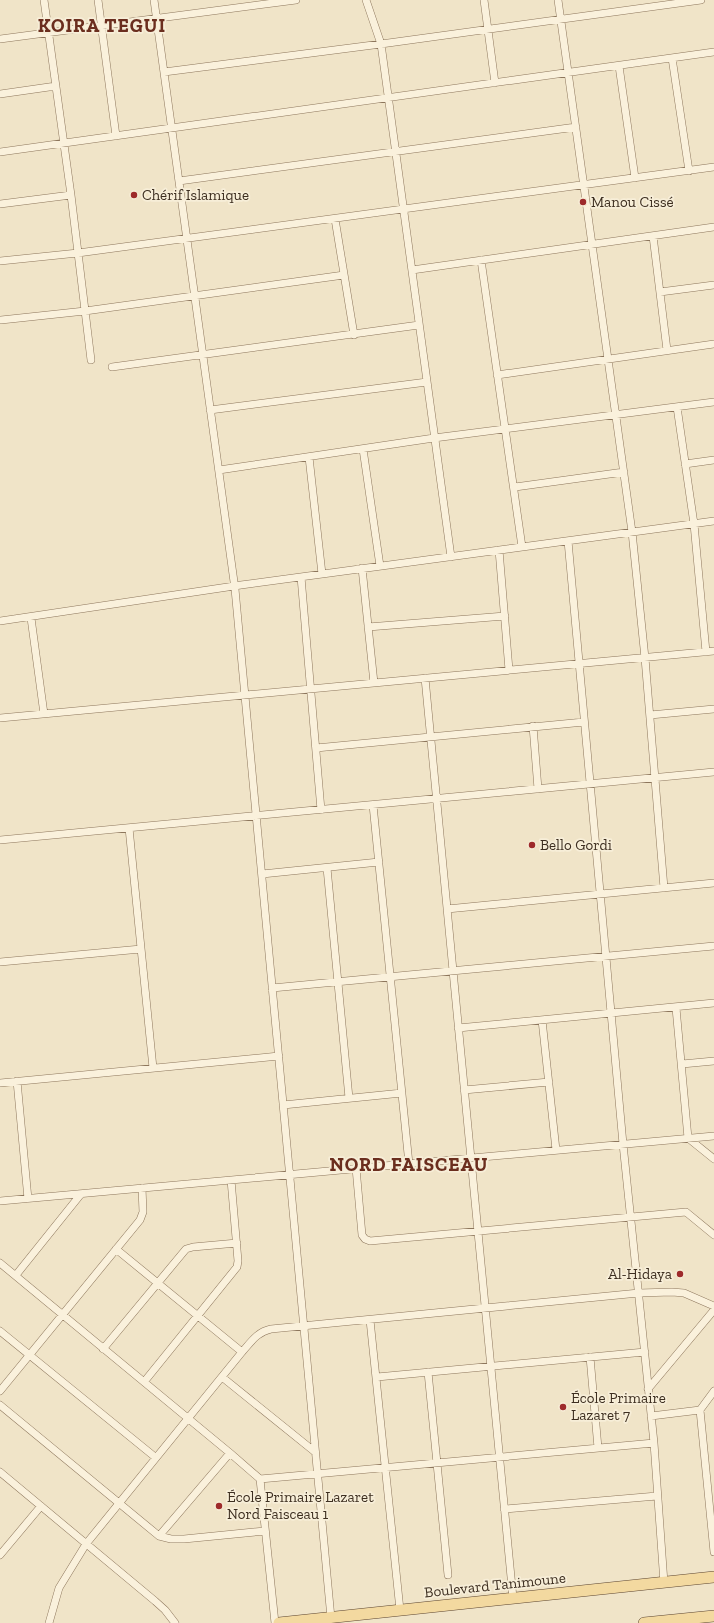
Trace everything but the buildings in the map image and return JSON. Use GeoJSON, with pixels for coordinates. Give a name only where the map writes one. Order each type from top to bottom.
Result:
{"type":"FeatureCollection","features":[{"type":"Feature","properties":{"kind":"main road","name":"Boulevard Tanimoune"},"geometry":{"type":"LineString","coordinates":[[279,1623],[714,1577]]}},
{"type":"Feature","properties":{"kind":"main road"},"geometry":{"type":"LineString","coordinates":[[644,1623],[714,1616]]}},
{"type":"Feature","properties":{"kind":"street"},"geometry":{"type":"LineString","coordinates":[[44,0],[71,194],[90,360]]}},
{"type":"Feature","properties":{"kind":"street"},"geometry":{"type":"LineString","coordinates":[[98,0],[116,136]]}},
{"type":"Feature","properties":{"kind":"street"},"geometry":{"type":"LineString","coordinates":[[154,0],[235,586],[331,1618]]}},
{"type":"Feature","properties":{"kind":"street"},"geometry":{"type":"LineString","coordinates":[[0,39],[296,0]]}},
{"type":"Feature","properties":{"kind":"street"},"geometry":{"type":"LineString","coordinates":[[366,0],[381,44],[450,556]]}},
{"type":"Feature","properties":{"kind":"street"},"geometry":{"type":"LineString","coordinates":[[484,0],[495,83]]}},
{"type":"Feature","properties":{"kind":"street"},"geometry":{"type":"LineString","coordinates":[[558,0],[632,532],[645,658],[664,888]]}},
{"type":"Feature","properties":{"kind":"street"},"geometry":{"type":"LineString","coordinates":[[164,72],[701,0]]}},
{"type":"Feature","properties":{"kind":"street"},"geometry":{"type":"LineString","coordinates":[[0,152],[714,52]]}},
{"type":"Feature","properties":{"kind":"street"},"geometry":{"type":"LineString","coordinates":[[672,58],[689,171]]}},
{"type":"Feature","properties":{"kind":"street"},"geometry":{"type":"LineString","coordinates":[[620,66],[635,178]]}},
{"type":"Feature","properties":{"kind":"street"},"geometry":{"type":"LineString","coordinates":[[0,94],[56,86]]}},
{"type":"Feature","properties":{"kind":"street"},"geometry":{"type":"LineString","coordinates":[[179,181],[576,127]]}},
{"type":"Feature","properties":{"kind":"street"},"geometry":{"type":"LineString","coordinates":[[0,261],[187,239],[714,167]]}},
{"type":"Feature","properties":{"kind":"street"},"geometry":{"type":"LineString","coordinates":[[0,204],[71,194]]}},
{"type":"Feature","properties":{"kind":"street"},"geometry":{"type":"LineString","coordinates":[[335,219],[354,335]]}},
{"type":"Feature","properties":{"kind":"street"},"geometry":{"type":"LineString","coordinates":[[412,270],[714,227]]}},
{"type":"Feature","properties":{"kind":"street"},"geometry":{"type":"LineString","coordinates":[[653,236],[667,350]]}},
{"type":"Feature","properties":{"kind":"street"},"geometry":{"type":"LineString","coordinates":[[481,260],[515,487],[522,547]]}},
{"type":"Feature","properties":{"kind":"street"},"geometry":{"type":"LineString","coordinates":[[1,320],[195,296],[344,275]]}},
{"type":"Feature","properties":{"kind":"street"},"geometry":{"type":"LineString","coordinates":[[660,292],[714,286]]}},
{"type":"Feature","properties":{"kind":"street"},"geometry":{"type":"LineString","coordinates":[[112,367],[419,325]]}},
{"type":"Feature","properties":{"kind":"street"},"geometry":{"type":"LineString","coordinates":[[498,375],[714,344]]}},
{"type":"Feature","properties":{"kind":"street"},"geometry":{"type":"LineString","coordinates":[[210,410],[427,382]]}},
{"type":"Feature","properties":{"kind":"street"},"geometry":{"type":"LineString","coordinates":[[219,470],[434,438],[714,402]]}},
{"type":"Feature","properties":{"kind":"street"},"geometry":{"type":"LineString","coordinates":[[0,718],[710,651],[677,407]]}},
{"type":"Feature","properties":{"kind":"street"},"geometry":{"type":"LineString","coordinates":[[363,449],[380,566]]}},
{"type":"Feature","properties":{"kind":"street"},"geometry":{"type":"LineString","coordinates":[[309,457],[322,574]]}},
{"type":"Feature","properties":{"kind":"street"},"geometry":{"type":"LineString","coordinates":[[685,464],[714,460]]}},
{"type":"Feature","properties":{"kind":"street"},"geometry":{"type":"LineString","coordinates":[[515,487],[624,472]]}},
{"type":"Feature","properties":{"kind":"street"},"geometry":{"type":"LineString","coordinates":[[0,621],[31,618],[362,568],[714,521]]}},
{"type":"Feature","properties":{"kind":"street"},"geometry":{"type":"LineString","coordinates":[[568,541],[623,1144],[654,1442],[664,1582]]}},
{"type":"Feature","properties":{"kind":"street"},"geometry":{"type":"LineString","coordinates":[[499,550],[509,670]]}},
{"type":"Feature","properties":{"kind":"street"},"geometry":{"type":"LineString","coordinates":[[362,568],[374,683]]}},
{"type":"Feature","properties":{"kind":"street"},"geometry":{"type":"LineString","coordinates":[[301,577],[321,810]]}},
{"type":"Feature","properties":{"kind":"street"},"geometry":{"type":"LineString","coordinates":[[368,627],[505,616]]}},
{"type":"Feature","properties":{"kind":"street"},"geometry":{"type":"LineString","coordinates":[[31,618],[44,714]]}},
{"type":"Feature","properties":{"kind":"street"},"geometry":{"type":"LineString","coordinates":[[425,678],[513,1598]]}},
{"type":"Feature","properties":{"kind":"street"},"geometry":{"type":"LineString","coordinates":[[650,715],[714,709]]}},
{"type":"Feature","properties":{"kind":"street"},"geometry":{"type":"LineString","coordinates":[[316,748],[584,722]]}},
{"type":"Feature","properties":{"kind":"street"},"geometry":{"type":"LineString","coordinates":[[533,726],[538,789]]}},
{"type":"Feature","properties":{"kind":"street"},"geometry":{"type":"LineString","coordinates":[[0,840],[714,772]]}},
{"type":"Feature","properties":{"kind":"street"},"geometry":{"type":"LineString","coordinates":[[374,805],[409,1164]]}},
{"type":"Feature","properties":{"kind":"street"},"geometry":{"type":"LineString","coordinates":[[129,828],[153,1068]]}},
{"type":"Feature","properties":{"kind":"street"},"geometry":{"type":"LineString","coordinates":[[262,874],[379,862]]}},
{"type":"Feature","properties":{"kind":"street"},"geometry":{"type":"LineString","coordinates":[[327,868],[349,1098]]}},
{"type":"Feature","properties":{"kind":"street"},"geometry":{"type":"LineString","coordinates":[[447,908],[714,883]]}},
{"type":"Feature","properties":{"kind":"street"},"geometry":{"type":"LineString","coordinates":[[272,988],[714,946]]}},
{"type":"Feature","properties":{"kind":"street"},"geometry":{"type":"LineString","coordinates":[[0,962],[141,949]]}},
{"type":"Feature","properties":{"kind":"street"},"geometry":{"type":"LineString","coordinates":[[458,1028],[714,1004]]}},
{"type":"Feature","properties":{"kind":"street"},"geometry":{"type":"LineString","coordinates":[[676,1008],[688,1138],[714,1159]]}},
{"type":"Feature","properties":{"kind":"street"},"geometry":{"type":"LineString","coordinates":[[542,1020],[556,1150]]}},
{"type":"Feature","properties":{"kind":"street"},"geometry":{"type":"LineString","coordinates":[[0,1083],[279,1056]]}},
{"type":"Feature","properties":{"kind":"street"},"geometry":{"type":"LineString","coordinates":[[682,1064],[714,1061]]}},
{"type":"Feature","properties":{"kind":"street"},"geometry":{"type":"LineString","coordinates":[[17,1081],[28,1199]]}},
{"type":"Feature","properties":{"kind":"street"},"geometry":{"type":"LineString","coordinates":[[464,1090],[549,1082]]}},
{"type":"Feature","properties":{"kind":"street"},"geometry":{"type":"LineString","coordinates":[[283,1105],[402,1093]]}},
{"type":"Feature","properties":{"kind":"street"},"geometry":{"type":"LineString","coordinates":[[0,1201],[714,1136]]}},
{"type":"Feature","properties":{"kind":"street"},"geometry":{"type":"LineString","coordinates":[[356,1168],[362,1235],[365,1239],[370,1241],[686,1212],[714,1235]]}},
{"type":"Feature","properties":{"kind":"street"},"geometry":{"type":"LineString","coordinates":[[144,1382],[237,1267],[237,1243],[232,1180]]}},
{"type":"Feature","properties":{"kind":"street"},"geometry":{"type":"LineString","coordinates":[[0,1391],[140,1220],[143,1212],[142,1188]]}},
{"type":"Feature","properties":{"kind":"street"},"geometry":{"type":"LineString","coordinates":[[16,1275],[81,1194]]}},
{"type":"Feature","properties":{"kind":"street"},"geometry":{"type":"LineString","coordinates":[[103,1349],[186,1249],[237,1243]]}},
{"type":"Feature","properties":{"kind":"street"},"geometry":{"type":"LineString","coordinates":[[116,1249],[242,1352]]}},
{"type":"Feature","properties":{"kind":"street"},"geometry":{"type":"LineString","coordinates":[[0,1263],[64,1314],[103,1349],[260,1479],[275,1623]]}},
{"type":"Feature","properties":{"kind":"street"},"geometry":{"type":"LineString","coordinates":[[49,1623],[59,1588],[86,1544],[155,1457],[256,1335],[263,1331],[271,1328],[370,1320],[639,1293],[684,1293],[714,1308],[648,1389]]}},
{"type":"Feature","properties":{"kind":"street"},"geometry":{"type":"LineString","coordinates":[[370,1320],[377,1377],[384,1468],[400,1610]]}},
{"type":"Feature","properties":{"kind":"street"},"geometry":{"type":"LineString","coordinates":[[0,1331],[155,1457]]}},
{"type":"Feature","properties":{"kind":"street"},"geometry":{"type":"LineString","coordinates":[[377,1377],[645,1352]]}},
{"type":"Feature","properties":{"kind":"street"},"geometry":{"type":"LineString","coordinates":[[590,1357],[598,1448]]}},
{"type":"Feature","properties":{"kind":"street"},"geometry":{"type":"LineString","coordinates":[[428,1372],[448,1575]]}},
{"type":"Feature","properties":{"kind":"street"},"geometry":{"type":"LineString","coordinates":[[222,1377],[315,1452]]}},
{"type":"Feature","properties":{"kind":"street"},"geometry":{"type":"LineString","coordinates":[[714,1391],[700,1410],[710,1472],[714,1552]]}},
{"type":"Feature","properties":{"kind":"street"},"geometry":{"type":"LineString","coordinates":[[0,1405],[159,1536],[171,1539],[184,1539],[265,1531]]}},
{"type":"Feature","properties":{"kind":"street"},"geometry":{"type":"LineString","coordinates":[[651,1416],[700,1410]]}},
{"type":"Feature","properties":{"kind":"street"},"geometry":{"type":"LineString","coordinates":[[260,1479],[654,1442]]}},
{"type":"Feature","properties":{"kind":"street"},"geometry":{"type":"LineString","coordinates":[[159,1536],[230,1453]]}},
{"type":"Feature","properties":{"kind":"street"},"geometry":{"type":"LineString","coordinates":[[0,1473],[155,1601],[175,1623]]}},
{"type":"Feature","properties":{"kind":"street"},"geometry":{"type":"LineString","coordinates":[[504,1509],[657,1496]]}},
{"type":"Feature","properties":{"kind":"street"},"geometry":{"type":"LineString","coordinates":[[0,1555],[41,1506]]}},
{"type":"Feature","properties":{"kind":"place","name":"Chérif Islamique"},"geometry":{"type":"Point","coordinates":[134,195]}},
{"type":"Feature","properties":{"kind":"place","name":"Manou Cissé"},"geometry":{"type":"Point","coordinates":[583,202]}},
{"type":"Feature","properties":{"kind":"place","name":"Bello Gordi"},"geometry":{"type":"Point","coordinates":[532,845]}},
{"type":"Feature","properties":{"kind":"place","name":"Al-Hidaya"},"geometry":{"type":"Point","coordinates":[680,1274]}},
{"type":"Feature","properties":{"kind":"place","name":"École Primaire Lazaret 7"},"geometry":{"type":"Point","coordinates":[563,1407]}},
{"type":"Feature","properties":{"kind":"place","name":"École Primaire Lazaret Nord Faisceau 1"},"geometry":{"type":"Point","coordinates":[219,1506]}},
{"type":"Feature","properties":{"kind":"district","name":"KOIRA TEGUI"},"geometry":{"type":"Point","coordinates":[102,25]}},
{"type":"Feature","properties":{"kind":"district","name":"NORD FAISCEAU"},"geometry":{"type":"Point","coordinates":[409,1164]}}]}
